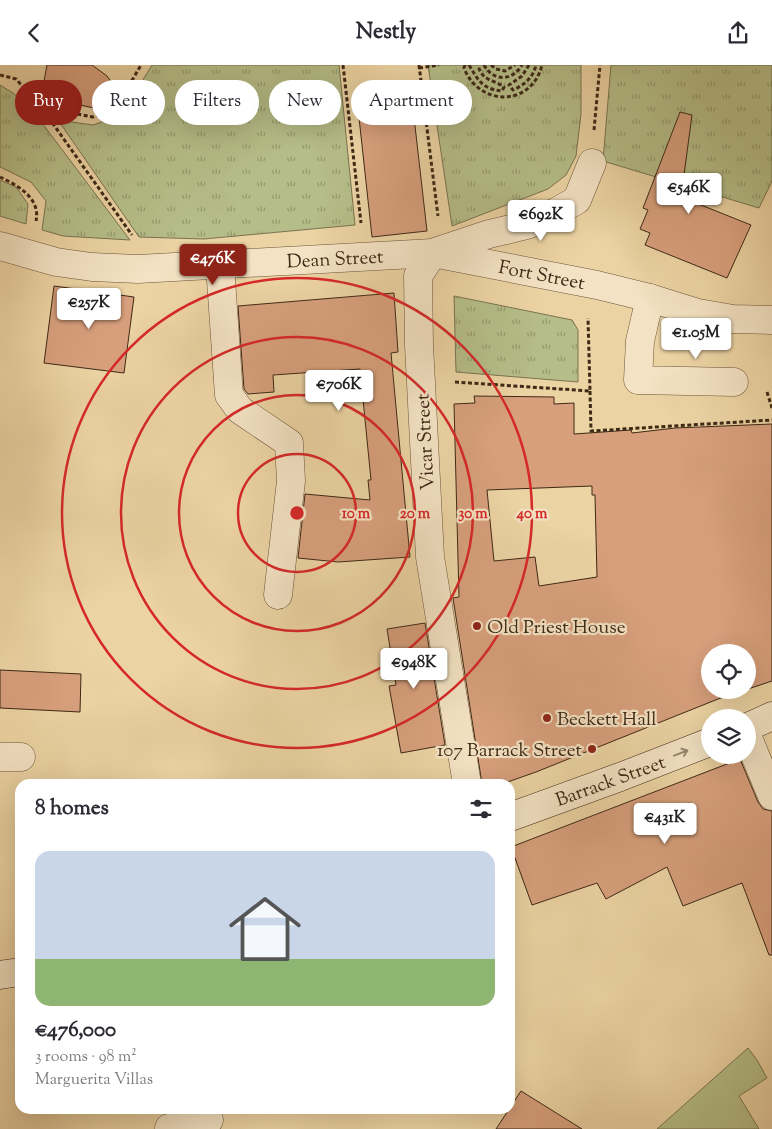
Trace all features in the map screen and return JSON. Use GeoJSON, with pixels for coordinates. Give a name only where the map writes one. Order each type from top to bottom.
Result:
{"type":"FeatureCollection","features":[{"type":"Feature","properties":{"kind":"street"},"geometry":{"type":"LineString","coordinates":[[434,253],[489,234],[527,225],[556,212],[577,200],[592,163]]}},
{"type":"Feature","properties":{"kind":"street","name":"Dean Street"},"geometry":{"type":"LineString","coordinates":[[0,246],[56,262],[92,267],[138,269],[434,253]]}},
{"type":"Feature","properties":{"kind":"street","name":"Fort Street"},"geometry":{"type":"LineString","coordinates":[[434,253],[597,285],[650,298],[698,313],[733,319],[772,320]]}},
{"type":"Feature","properties":{"kind":"street","name":"Vicar Street"},"geometry":{"type":"LineString","coordinates":[[434,253],[418,276],[419,345],[430,557],[465,779]]}},
{"type":"Feature","properties":{"kind":"street"},"geometry":{"type":"LineString","coordinates":[[220,265],[229,395],[240,410],[289,443],[291,481],[278,595]]}},
{"type":"Feature","properties":{"kind":"street"},"geometry":{"type":"LineString","coordinates":[[650,298],[640,341],[638,380],[734,382]]}},
{"type":"Feature","properties":{"kind":"street"},"geometry":{"type":"LineString","coordinates":[[756,723],[772,716]]}},
{"type":"Feature","properties":{"kind":"street","name":"Barrack Street"},"geometry":{"type":"LineString","coordinates":[[515,815],[701,746]]}},
{"type":"Feature","properties":{"kind":"street"},"geometry":{"type":"LineString","coordinates":[[756,757],[772,796]]}},
{"type":"Feature","properties":{"kind":"street"},"geometry":{"type":"LineString","coordinates":[[0,975],[15,973]]}},
{"type":"Feature","properties":{"kind":"street"},"geometry":{"type":"LineString","coordinates":[[169,1128],[209,1120],[208,1114]]}},
{"type":"Feature","properties":{"kind":"path"},"geometry":{"type":"LineString","coordinates":[[82,115],[93,117],[117,106],[141,65]]}},
{"type":"Feature","properties":{"kind":"path"},"geometry":{"type":"LineString","coordinates":[[342,65],[362,231]]}},
{"type":"Feature","properties":{"kind":"path"},"geometry":{"type":"LineString","coordinates":[[438,219],[419,66],[439,65]]}},
{"type":"Feature","properties":{"kind":"path"},"geometry":{"type":"LineString","coordinates":[[478,65],[480,72],[486,78],[504,87],[502,91],[491,89],[482,84],[467,65],[464,68],[473,85],[489,95],[502,97],[526,90],[535,81],[542,65]]}},
{"type":"Feature","properties":{"kind":"path"},"geometry":{"type":"LineString","coordinates":[[484,65],[493,75],[506,78],[518,72],[522,65]]}},
{"type":"Feature","properties":{"kind":"path"},"geometry":{"type":"LineString","coordinates":[[491,65],[496,69],[504,71],[515,65]]}},
{"type":"Feature","properties":{"kind":"path"},"geometry":{"type":"LineString","coordinates":[[529,65],[522,77],[509,85],[512,90],[527,82],[536,65]]}},
{"type":"Feature","properties":{"kind":"path"},"geometry":{"type":"LineString","coordinates":[[592,163],[600,65]]}},
{"type":"Feature","properties":{"kind":"path"},"geometry":{"type":"LineString","coordinates":[[0,75],[17,80]]}},
{"type":"Feature","properties":{"kind":"path"},"geometry":{"type":"LineString","coordinates":[[54,125],[133,235]]}},
{"type":"Feature","properties":{"kind":"path"},"geometry":{"type":"LineString","coordinates":[[0,177],[17,185],[31,198],[37,215],[35,223]]}},
{"type":"Feature","properties":{"kind":"path"},"geometry":{"type":"LineString","coordinates":[[588,318],[591,431],[772,421]]}},
{"type":"Feature","properties":{"kind":"path"},"geometry":{"type":"LineString","coordinates":[[449,382],[590,391]]}},
{"type":"Feature","properties":{"kind":"green space"},"geometry":{"type":"Polygon","coordinates":[[[152,65],[339,65],[340,80],[269,80],[269,125],[341,125],[341,85],[355,225],[204,239],[139,237],[61,125],[82,125],[82,123],[165,125],[165,80],[143,80],[152,65]]]}},
{"type":"Feature","properties":{"kind":"green space"},"geometry":{"type":"Polygon","coordinates":[[[428,65],[581,65],[581,114],[576,156],[566,175],[548,189],[452,226],[437,125],[472,125],[472,80],[430,80],[428,65]]]}},
{"type":"Feature","properties":{"kind":"green space"},"geometry":{"type":"Polygon","coordinates":[[[611,65],[772,65],[772,181],[759,208],[603,161],[611,65]]]}},
{"type":"Feature","properties":{"kind":"green space"},"geometry":{"type":"Polygon","coordinates":[[[0,85],[15,95],[15,125],[44,125],[130,240],[63,236],[42,230],[46,201],[31,182],[0,167],[0,85]]]}},
{"type":"Feature","properties":{"kind":"green space"},"geometry":{"type":"Polygon","coordinates":[[[0,180],[16,187],[28,204],[26,224],[0,216],[0,180]]]}},
{"type":"Feature","properties":{"kind":"green space"},"geometry":{"type":"Polygon","coordinates":[[[454,296],[572,320],[578,330],[578,382],[456,372],[454,296]]]}},
{"type":"Feature","properties":{"kind":"green space"},"geometry":{"type":"Polygon","coordinates":[[[748,1048],[767,1078],[739,1096],[759,1129],[657,1129],[748,1048]]]}},
{"type":"Feature","properties":{"kind":"building"},"geometry":{"type":"Polygon","coordinates":[[[47,65],[92,65],[110,80],[92,80],[92,108],[82,106],[82,80],[44,80],[47,65]]]}},
{"type":"Feature","properties":{"kind":"building"},"geometry":{"type":"Polygon","coordinates":[[[680,112],[692,115],[681,197],[751,225],[727,278],[645,245],[650,233],[640,229],[648,210],[643,208],[680,112]]]}},
{"type":"Feature","properties":{"kind":"building"},"geometry":{"type":"Polygon","coordinates":[[[360,125],[415,125],[427,231],[372,237],[360,125]]]}},
{"type":"Feature","properties":{"kind":"building"},"geometry":{"type":"Polygon","coordinates":[[[54,286],[134,297],[124,373],[44,363],[54,286]]]}},
{"type":"Feature","properties":{"kind":"building"},"geometry":{"type":"Polygon","coordinates":[[[394,293],[398,352],[391,353],[410,557],[338,562],[298,558],[305,494],[370,500],[368,480],[371,480],[360,369],[273,375],[274,392],[248,394],[244,389],[238,306],[394,293]]]}},
{"type":"Feature","properties":{"kind":"building"},"geometry":{"type":"Polygon","coordinates":[[[474,396],[554,397],[554,404],[574,403],[574,434],[631,430],[632,433],[675,428],[772,424],[772,681],[756,686],[756,644],[701,644],[701,699],[718,699],[515,779],[481,779],[453,598],[459,597],[454,404],[475,403],[474,396]],[[592,486],[487,490],[494,561],[535,557],[539,586],[597,577],[595,495],[592,495],[592,486]]]}},
{"type":"Feature","properties":{"kind":"building"},"geometry":{"type":"Polygon","coordinates":[[[425,623],[445,745],[401,753],[389,686],[396,685],[387,629],[425,623]]]}},
{"type":"Feature","properties":{"kind":"building"},"geometry":{"type":"Polygon","coordinates":[[[0,670],[81,674],[80,712],[0,708],[0,670]]]}},
{"type":"Feature","properties":{"kind":"building"},"geometry":{"type":"Polygon","coordinates":[[[727,764],[742,764],[758,802],[763,809],[772,811],[772,955],[769,955],[742,883],[683,906],[667,867],[606,899],[597,883],[532,905],[515,858],[515,845],[727,764]]]}},
{"type":"Feature","properties":{"kind":"building"},"geometry":{"type":"Polygon","coordinates":[[[521,1091],[582,1129],[496,1129],[506,1114],[515,1114],[515,1100],[521,1091]]]}},
{"type":"Feature","properties":{"kind":"place","name":"Old Priest House"},"geometry":{"type":"Point","coordinates":[477,626]}},
{"type":"Feature","properties":{"kind":"place","name":"Beckett Hall"},"geometry":{"type":"Point","coordinates":[547,718]}},
{"type":"Feature","properties":{"kind":"place","name":"107 Barrack Street"},"geometry":{"type":"Point","coordinates":[592,749]}}]}
